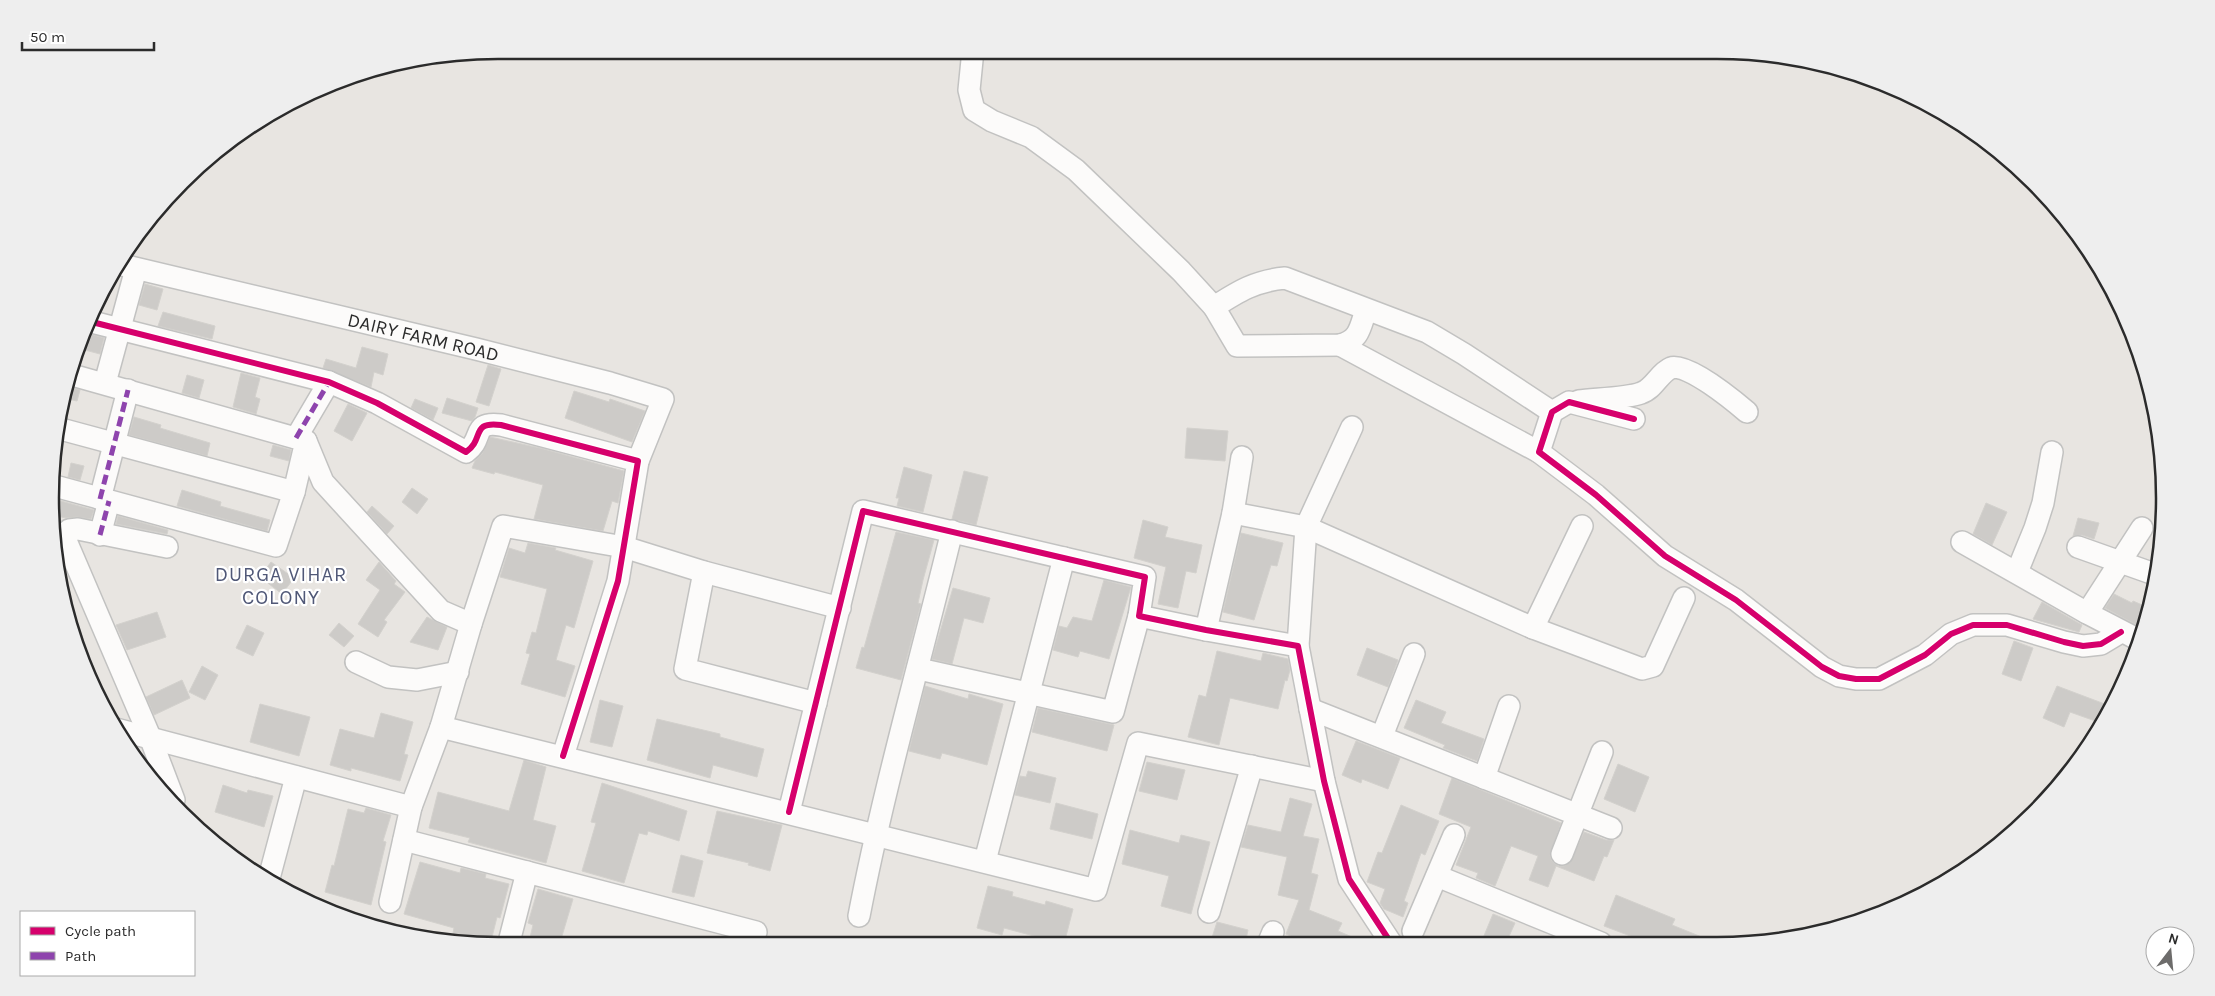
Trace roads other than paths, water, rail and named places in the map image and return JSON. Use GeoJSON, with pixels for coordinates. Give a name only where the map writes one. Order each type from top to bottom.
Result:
{"type":"FeatureCollection","features":[{"type":"Feature","properties":{"kind":"street"},"geometry":{"type":"LineString","coordinates":[[972,59],[969,90],[974,110],[992,121],[1032,137],[1076,170],[1181,271],[1214,307],[1237,346],[1340,344],[1351,342],[1359,332],[1366,310]]}},
{"type":"Feature","properties":{"kind":"street"},"geometry":{"type":"LineString","coordinates":[[105,383],[120,330],[127,267]]}},
{"type":"Feature","properties":{"kind":"street","name":"DAIRY FARM ROAD"},"geometry":{"type":"LineString","coordinates":[[127,267],[476,349],[610,383],[663,400],[638,461]]}},
{"type":"Feature","properties":{"kind":"street"},"geometry":{"type":"LineString","coordinates":[[1214,307],[1245,287],[1264,280],[1285,278],[1427,332],[1561,407],[1634,419]]}},
{"type":"Feature","properties":{"kind":"street"},"geometry":{"type":"LineString","coordinates":[[95,323],[329,382],[376,403],[466,452],[471,448],[482,426],[487,423],[638,461],[618,581],[563,756]]}},
{"type":"Feature","properties":{"kind":"street"},"geometry":{"type":"LineString","coordinates":[[1340,344],[1539,452],[1596,495],[1665,556],[1736,600],[1822,667],[1839,676],[1856,679],[1878,679],[1925,655],[1951,634],[1973,625],[2007,625],[2083,646],[2101,644],[2121,632]]}},
{"type":"Feature","properties":{"kind":"street"},"geometry":{"type":"LineString","coordinates":[[1561,407],[1641,394],[1669,369],[1677,368],[1718,388],[1747,412]]}},
{"type":"Feature","properties":{"kind":"street"},"geometry":{"type":"LineString","coordinates":[[76,376],[301,440],[323,482],[441,611],[471,624]]}},
{"type":"Feature","properties":{"kind":"street"},"geometry":{"type":"LineString","coordinates":[[59,487],[276,546],[294,492],[301,440],[329,382]]}},
{"type":"Feature","properties":{"kind":"street"},"geometry":{"type":"LineString","coordinates":[[100,535],[114,444],[128,390]]}},
{"type":"Feature","properties":{"kind":"street"},"geometry":{"type":"LineString","coordinates":[[1539,452],[1561,407]]}},
{"type":"Feature","properties":{"kind":"street"},"geometry":{"type":"LineString","coordinates":[[1352,427],[1306,527],[1298,646],[1324,781],[1349,879],[1386,937]]}},
{"type":"Feature","properties":{"kind":"street"},"geometry":{"type":"LineString","coordinates":[[65,430],[294,492]]}},
{"type":"Feature","properties":{"kind":"street"},"geometry":{"type":"LineString","coordinates":[[2017,572],[2043,504],[2052,452]]}},
{"type":"Feature","properties":{"kind":"street"},"geometry":{"type":"LineString","coordinates":[[1206,630],[1232,513],[1242,457]]}},
{"type":"Feature","properties":{"kind":"street"},"geometry":{"type":"LineString","coordinates":[[789,812],[863,511],[1146,577],[1139,616],[1113,712],[919,668]]}},
{"type":"Feature","properties":{"kind":"street"},"geometry":{"type":"LineString","coordinates":[[1232,513],[1306,527],[1533,628],[1642,669],[1653,666],[1684,598]]}},
{"type":"Feature","properties":{"kind":"street"},"geometry":{"type":"LineString","coordinates":[[390,902],[411,807],[441,727],[471,624],[503,526],[624,547],[704,572],[840,608]]}},
{"type":"Feature","properties":{"kind":"street"},"geometry":{"type":"LineString","coordinates":[[1533,628],[1582,526]]}},
{"type":"Feature","properties":{"kind":"street"},"geometry":{"type":"LineString","coordinates":[[2087,613],[2142,528]]}},
{"type":"Feature","properties":{"kind":"street"},"geometry":{"type":"LineString","coordinates":[[168,547],[100,535],[78,529],[69,530],[64,536],[150,737],[170,791]]}},
{"type":"Feature","properties":{"kind":"street"},"geometry":{"type":"LineString","coordinates":[[859,916],[875,833],[919,668],[952,531]]}},
{"type":"Feature","properties":{"kind":"street"},"geometry":{"type":"LineString","coordinates":[[1962,542],[2133,638]]}},
{"type":"Feature","properties":{"kind":"street"},"geometry":{"type":"LineString","coordinates":[[2078,547],[2150,572]]}},
{"type":"Feature","properties":{"kind":"street"},"geometry":{"type":"LineString","coordinates":[[985,861],[1064,558]]}},
{"type":"Feature","properties":{"kind":"street"},"geometry":{"type":"LineString","coordinates":[[704,572],[685,669],[816,703]]}},
{"type":"Feature","properties":{"kind":"street"},"geometry":{"type":"LineString","coordinates":[[1139,616],[1298,646]]}},
{"type":"Feature","properties":{"kind":"street"},"geometry":{"type":"LineString","coordinates":[[1382,736],[1414,654]]}},
{"type":"Feature","properties":{"kind":"street"},"geometry":{"type":"LineString","coordinates":[[356,662],[388,678],[417,680],[458,672]]}},
{"type":"Feature","properties":{"kind":"street"},"geometry":{"type":"LineString","coordinates":[[1484,778],[1509,706]]}},
{"type":"Feature","properties":{"kind":"street"},"geometry":{"type":"LineString","coordinates":[[1310,709],[1611,828]]}},
{"type":"Feature","properties":{"kind":"street"},"geometry":{"type":"LineString","coordinates":[[441,727],[875,833],[1096,890],[1138,743],[1324,781]]}},
{"type":"Feature","properties":{"kind":"street"},"geometry":{"type":"LineString","coordinates":[[126,731],[411,807]]}},
{"type":"Feature","properties":{"kind":"street"},"geometry":{"type":"LineString","coordinates":[[1562,854],[1602,752]]}},
{"type":"Feature","properties":{"kind":"street"},"geometry":{"type":"LineString","coordinates":[[1209,912],[1252,766]]}},
{"type":"Feature","properties":{"kind":"street"},"geometry":{"type":"LineString","coordinates":[[270,873],[296,777]]}},
{"type":"Feature","properties":{"kind":"street"},"geometry":{"type":"LineString","coordinates":[[1413,931],[1454,835]]}},
{"type":"Feature","properties":{"kind":"street"},"geometry":{"type":"LineString","coordinates":[[404,840],[756,932]]}},
{"type":"Feature","properties":{"kind":"street"},"geometry":{"type":"LineString","coordinates":[[510,937],[528,872]]}},
{"type":"Feature","properties":{"kind":"street"},"geometry":{"type":"LineString","coordinates":[[1436,876],[1567,936]]}},
{"type":"Feature","properties":{"kind":"district","name":"DURGA VIHAR COLONY"},"geometry":{"type":"Point","coordinates":[281,586]}}]}
